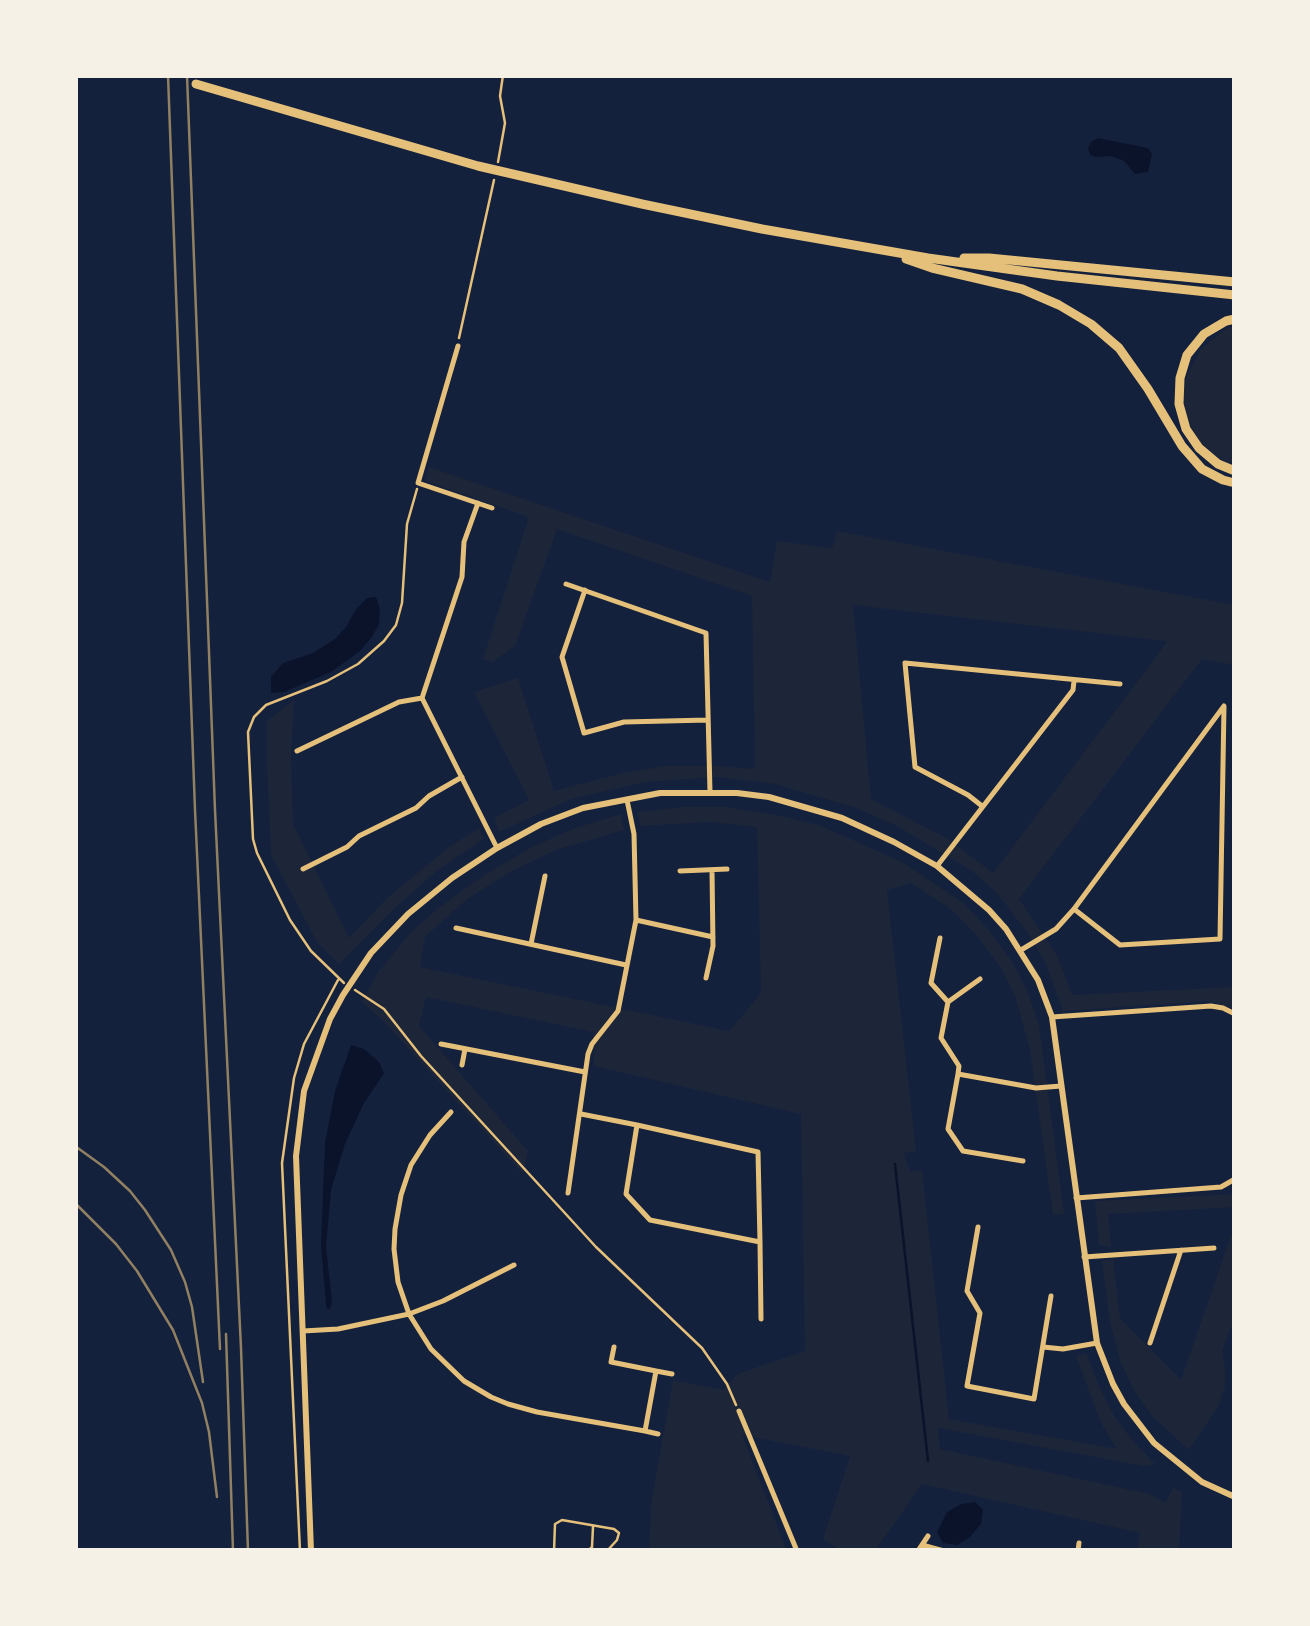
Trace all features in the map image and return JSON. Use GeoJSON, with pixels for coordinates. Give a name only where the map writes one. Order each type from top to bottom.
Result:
{"type":"FeatureCollection","features":[{"type":"Feature","properties":{"kind":"highway"},"geometry":{"type":"LineString","coordinates":[[196,84],[478,166],[642,204],[885,252],[1235,295]]}},
{"type":"Feature","properties":{"kind":"highway"},"geometry":{"type":"LineString","coordinates":[[885,252],[1022,290],[1060,305],[1090,324],[1119,348],[1182,446],[1202,469],[1235,483]]}},
{"type":"Feature","properties":{"kind":"highway"},"geometry":{"type":"LineString","coordinates":[[928,258],[988,258],[1235,282]]}},
{"type":"Feature","properties":{"kind":"highway"},"geometry":{"type":"LineString","coordinates":[[1235,319],[1204,334],[1188,355],[1180,378],[1179,404],[1186,429],[1199,448],[1218,464],[1235,471]]}},
{"type":"Feature","properties":{"kind":"street"},"geometry":{"type":"LineString","coordinates":[[458,346],[418,483],[492,508]]}},
{"type":"Feature","properties":{"kind":"street"},"geometry":{"type":"LineString","coordinates":[[478,504],[464,542],[462,577],[422,698],[497,848]]}},
{"type":"Feature","properties":{"kind":"street"},"geometry":{"type":"LineString","coordinates":[[566,584],[706,633],[710,792]]}},
{"type":"Feature","properties":{"kind":"street"},"geometry":{"type":"LineString","coordinates":[[585,590],[562,657],[584,733],[624,722],[708,720]]}},
{"type":"Feature","properties":{"kind":"street"},"geometry":{"type":"LineString","coordinates":[[982,806],[915,767],[905,663],[1120,684]]}},
{"type":"Feature","properties":{"kind":"street"},"geometry":{"type":"LineString","coordinates":[[937,866],[1073,690],[1074,679]]}},
{"type":"Feature","properties":{"kind":"street"},"geometry":{"type":"LineString","coordinates":[[297,751],[399,702],[422,698]]}},
{"type":"Feature","properties":{"kind":"street"},"geometry":{"type":"LineString","coordinates":[[1021,950],[1056,930],[1224,706],[1220,939],[1120,945],[1074,908]]}},
{"type":"Feature","properties":{"kind":"street"},"geometry":{"type":"LineString","coordinates":[[304,733],[310,744]]}},
{"type":"Feature","properties":{"kind":"street"},"geometry":{"type":"LineString","coordinates":[[303,869],[347,848],[359,836],[416,808],[462,777]]}},
{"type":"Feature","properties":{"kind":"street"},"geometry":{"type":"LineString","coordinates":[[312,1551],[296,1156],[304,1091],[330,1018],[372,953],[408,914],[497,848],[541,824],[584,808],[660,794],[737,793],[769,797],[830,814],[937,866],[989,910],[1021,950],[1052,1017],[1098,1342],[1119,1394],[1154,1443],[1202,1482],[1235,1497]]}},
{"type":"Feature","properties":{"kind":"street"},"geometry":{"type":"LineString","coordinates":[[568,1193],[592,1044],[618,1011],[636,920],[634,834],[627,800]]}},
{"type":"Feature","properties":{"kind":"street"},"geometry":{"type":"LineString","coordinates":[[310,851],[315,863]]}},
{"type":"Feature","properties":{"kind":"street"},"geometry":{"type":"LineString","coordinates":[[680,871],[727,869]]}},
{"type":"Feature","properties":{"kind":"street"},"geometry":{"type":"LineString","coordinates":[[706,978],[713,937],[712,870]]}},
{"type":"Feature","properties":{"kind":"street"},"geometry":{"type":"LineString","coordinates":[[531,944],[545,876]]}},
{"type":"Feature","properties":{"kind":"street"},"geometry":{"type":"LineString","coordinates":[[636,920],[713,937]]}},
{"type":"Feature","properties":{"kind":"street"},"geometry":{"type":"LineString","coordinates":[[456,928],[626,965]]}},
{"type":"Feature","properties":{"kind":"street"},"geometry":{"type":"LineString","coordinates":[[940,938],[931,983],[948,1002]]}},
{"type":"Feature","properties":{"kind":"street"},"geometry":{"type":"LineString","coordinates":[[980,979],[948,1002],[941,1038],[959,1066],[948,1128],[963,1150],[1023,1161]]}},
{"type":"Feature","properties":{"kind":"street"},"geometry":{"type":"LineString","coordinates":[[1052,1017],[1211,1006],[1235,1014]]}},
{"type":"Feature","properties":{"kind":"street"},"geometry":{"type":"LineString","coordinates":[[441,1044],[586,1072]]}},
{"type":"Feature","properties":{"kind":"street"},"geometry":{"type":"LineString","coordinates":[[462,1066],[465,1049]]}},
{"type":"Feature","properties":{"kind":"street"},"geometry":{"type":"LineString","coordinates":[[958,1074],[1036,1088],[1061,1086]]}},
{"type":"Feature","properties":{"kind":"street"},"geometry":{"type":"LineString","coordinates":[[452,1112],[416,1156],[404,1182],[396,1215],[398,1282],[409,1314],[431,1349],[452,1372],[491,1397],[526,1409],[658,1434]]}},
{"type":"Feature","properties":{"kind":"street"},"geometry":{"type":"LineString","coordinates":[[580,1114],[758,1152],[761,1320]]}},
{"type":"Feature","properties":{"kind":"street"},"geometry":{"type":"LineString","coordinates":[[637,1125],[626,1194],[650,1220],[760,1242]]}},
{"type":"Feature","properties":{"kind":"street"},"geometry":{"type":"LineString","coordinates":[[1076,1198],[1221,1187],[1235,1179]]}},
{"type":"Feature","properties":{"kind":"street"},"geometry":{"type":"LineString","coordinates":[[978,1227],[967,1291],[980,1313],[968,1386],[1034,1399],[1052,1296]]}},
{"type":"Feature","properties":{"kind":"street"},"geometry":{"type":"LineString","coordinates":[[1084,1257],[1214,1248]]}},
{"type":"Feature","properties":{"kind":"street"},"geometry":{"type":"LineString","coordinates":[[1150,1343],[1181,1250]]}},
{"type":"Feature","properties":{"kind":"street"},"geometry":{"type":"LineString","coordinates":[[303,1331],[338,1329],[409,1314],[514,1264]]}},
{"type":"Feature","properties":{"kind":"street"},"geometry":{"type":"LineString","coordinates":[[1043,1348],[1063,1350],[1098,1342]]}},
{"type":"Feature","properties":{"kind":"street"},"geometry":{"type":"LineString","coordinates":[[614,1347],[612,1362],[672,1374]]}},
{"type":"Feature","properties":{"kind":"street"},"geometry":{"type":"LineString","coordinates":[[645,1431],[656,1371]]}},
{"type":"Feature","properties":{"kind":"street"},"geometry":{"type":"LineString","coordinates":[[739,1411],[797,1551]]}},
{"type":"Feature","properties":{"kind":"street"},"geometry":{"type":"LineString","coordinates":[[928,1536],[920,1548],[944,1551]]}},
{"type":"Feature","properties":{"kind":"path"},"geometry":{"type":"LineString","coordinates":[[503,75],[500,96],[504,136]]}},
{"type":"Feature","properties":{"kind":"path"},"geometry":{"type":"LineString","coordinates":[[459,336],[491,196]]}},
{"type":"Feature","properties":{"kind":"path"},"geometry":{"type":"LineString","coordinates":[[358,993],[384,1009],[430,1066],[596,1247],[702,1348],[727,1384],[739,1411]]}},
{"type":"Feature","properties":{"kind":"path"},"geometry":{"type":"LineString","coordinates":[[554,1551],[555,1524],[562,1520],[614,1529],[618,1540],[608,1551]]}},
{"type":"Feature","properties":{"kind":"path"},"geometry":{"type":"LineString","coordinates":[[588,1551],[594,1526]]}},
{"type":"Feature","properties":{"kind":"path"},"geometry":{"type":"LineString","coordinates":[[554,1544],[563,1551]]}},
{"type":"Feature","properties":{"kind":"shaded area"},"geometry":{"type":"Polygon","coordinates":[[[1098,138],[1148,148],[1152,154],[1148,172],[1135,174],[1124,161],[1090,155],[1088,148],[1098,138]]]}},
{"type":"Feature","properties":{"kind":"shaded area"},"geometry":{"type":"Polygon","coordinates":[[[1235,325],[1235,463],[1208,451],[1195,435],[1183,396],[1186,378],[1200,350],[1235,325]]]}},
{"type":"Feature","properties":{"kind":"shaded area"},"geometry":{"type":"Polygon","coordinates":[[[429,467],[770,582],[777,541],[832,548],[837,531],[1235,605],[1235,665],[1202,659],[1019,899],[1058,957],[1072,995],[1235,987],[1235,1009],[1208,1001],[1063,1011],[1046,964],[1028,933],[996,892],[972,871],[897,826],[856,808],[775,784],[717,777],[645,782],[571,799],[499,832],[494,818],[529,800],[474,692],[518,678],[554,791],[666,766],[755,769],[752,596],[557,529],[515,646],[492,662],[483,659],[529,517],[425,481],[429,467]],[[853,605],[871,799],[948,839],[993,873],[1166,641],[853,605]]]}},
{"type":"Feature","properties":{"kind":"shaded area"},"geometry":{"type":"Polygon","coordinates":[[[376,597],[379,624],[360,651],[331,672],[284,692],[271,693],[271,677],[283,663],[313,653],[335,639],[356,609],[367,598],[376,597]]]}},
{"type":"Feature","properties":{"kind":"shaded area"},"geometry":{"type":"Polygon","coordinates":[[[294,700],[293,824],[349,938],[387,898],[449,847],[479,828],[484,839],[438,870],[339,964],[317,942],[271,855],[267,721],[294,700]]]}},
{"type":"Feature","properties":{"kind":"shaded area"},"geometry":{"type":"Polygon","coordinates":[[[725,807],[819,825],[902,862],[962,902],[1012,961],[1039,1025],[1064,1214],[1053,1215],[1030,1050],[1015,996],[1001,968],[951,909],[911,883],[887,890],[916,1151],[904,1153],[910,1171],[922,1170],[949,1419],[1117,1449],[1101,1423],[1076,1356],[1086,1353],[1113,1414],[1155,1464],[1144,1466],[938,1428],[940,1449],[1150,1494],[1165,1503],[1173,1488],[1182,1492],[1179,1551],[1137,1551],[1140,1533],[922,1484],[875,1551],[841,1551],[823,1539],[850,1456],[742,1435],[787,1551],[649,1551],[651,1504],[673,1380],[724,1390],[737,1374],[805,1351],[801,1114],[594,1066],[593,1032],[426,997],[419,1026],[528,1151],[523,1174],[362,1002],[378,972],[412,931],[441,906],[530,848],[572,829],[621,814],[624,830],[556,850],[510,872],[466,900],[425,937],[420,967],[729,1031],[761,993],[757,827],[710,822],[640,826],[638,812],[725,807]]]}},
{"type":"Feature","properties":{"kind":"shaded area"},"geometry":{"type":"Polygon","coordinates":[[[351,1045],[364,1049],[379,1062],[384,1073],[345,1144],[331,1190],[326,1247],[332,1301],[327,1309],[321,1245],[325,1143],[335,1091],[351,1045]]]}},
{"type":"Feature","properties":{"kind":"shaded area"},"geometry":{"type":"Polygon","coordinates":[[[1235,1194],[1235,1207],[1108,1214],[1111,1247],[1099,1245],[1095,1201],[1235,1194]]]}},
{"type":"Feature","properties":{"kind":"shaded area"},"geometry":{"type":"Polygon","coordinates":[[[1235,1224],[1235,1317],[1222,1351],[1225,1386],[1219,1405],[1189,1450],[1152,1416],[1133,1389],[1110,1322],[1102,1261],[1113,1260],[1120,1318],[1181,1380],[1235,1224]]]}},
{"type":"Feature","properties":{"kind":"shaded area"},"geometry":{"type":"Polygon","coordinates":[[[975,1502],[983,1510],[981,1524],[957,1545],[943,1543],[937,1532],[947,1512],[975,1502]]]}},
{"type":"Feature","properties":{"kind":"waterway"},"geometry":{"type":"LineString","coordinates":[[895,1164],[928,1461]]}},
{"type":"Feature","properties":{"kind":"railway"},"geometry":{"type":"LineString","coordinates":[[168,75],[220,1349]]}},
{"type":"Feature","properties":{"kind":"railway"},"geometry":{"type":"LineString","coordinates":[[187,75],[248,1551]]}},
{"type":"Feature","properties":{"kind":"railway"},"geometry":{"type":"LineString","coordinates":[[75,1146],[130,1191],[171,1250],[192,1307],[203,1382]]}},
{"type":"Feature","properties":{"kind":"railway"},"geometry":{"type":"LineString","coordinates":[[75,1203],[137,1271],[173,1330],[202,1403],[217,1497]]}},
{"type":"Feature","properties":{"kind":"railway"},"geometry":{"type":"LineString","coordinates":[[226,1334],[233,1551]]}}]}
